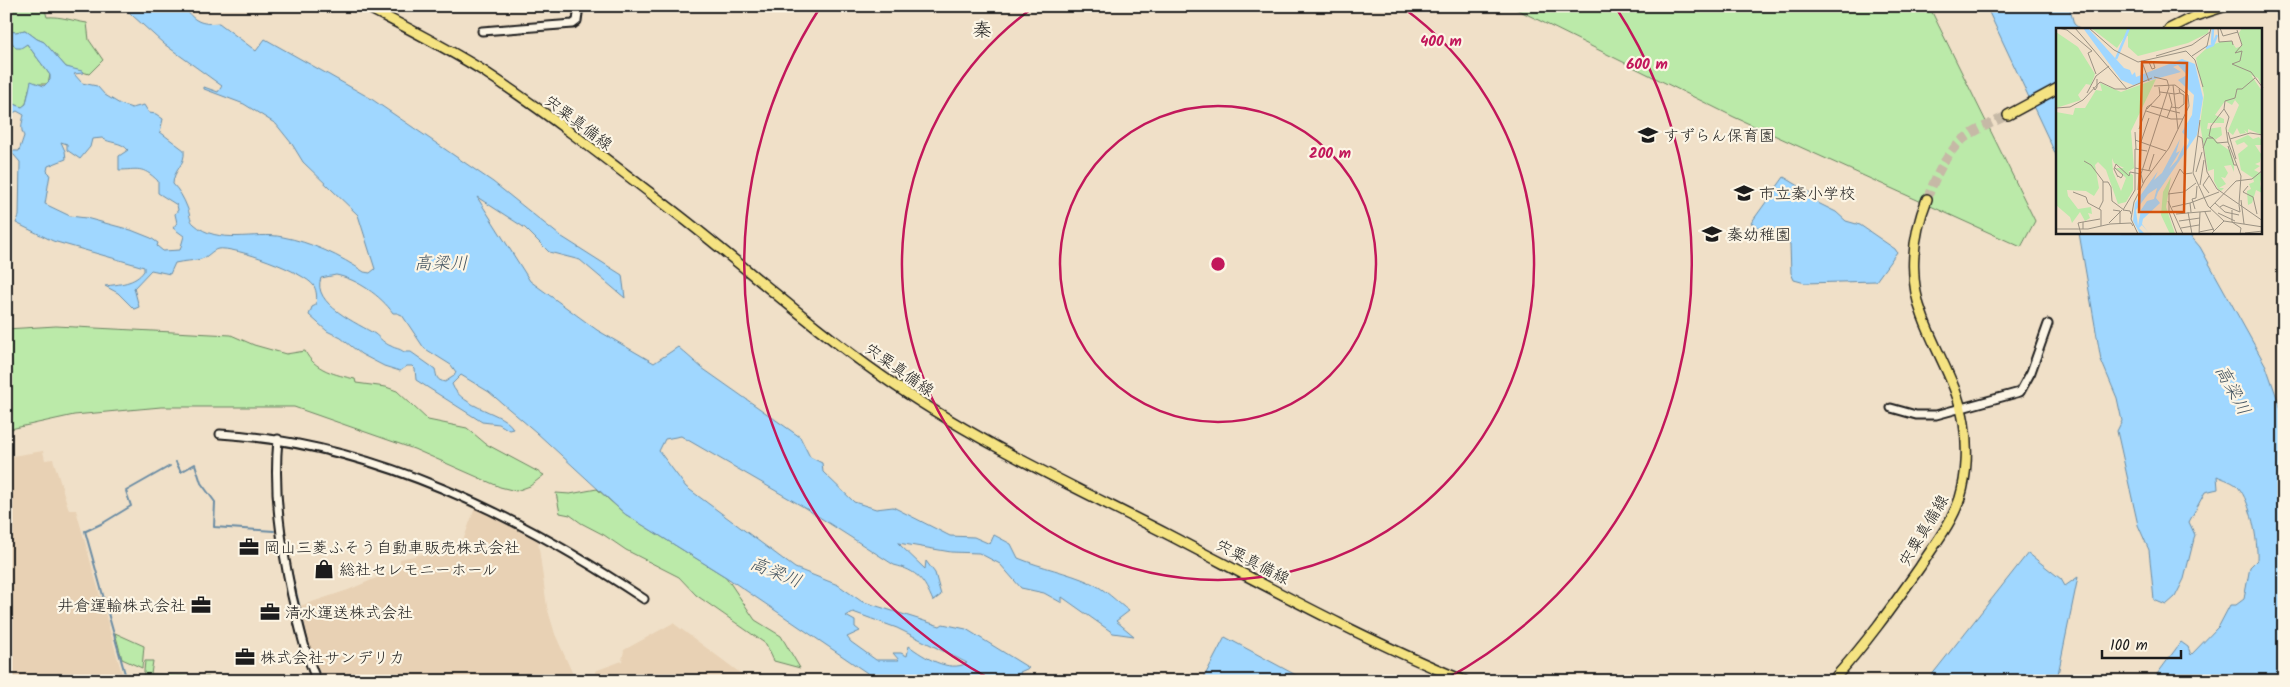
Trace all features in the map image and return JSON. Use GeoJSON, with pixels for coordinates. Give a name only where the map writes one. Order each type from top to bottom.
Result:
{"type":"FeatureCollection","features":[{"type":"Feature","properties":{"kind":"highway"},"geometry":{"type":"LineString","coordinates":[[2283,6],[2284,20]]}},
{"type":"Feature","properties":{"kind":"main road","name":"宍粟真備線"},"geometry":{"type":"LineString","coordinates":[[365,6],[443,47],[484,72],[553,120],[684,219],[858,358],[924,404],[983,439],[1184,543],[1401,653],[1464,681]]}},
{"type":"Feature","properties":{"kind":"main road"},"geometry":{"type":"LineString","coordinates":[[2172,28],[2195,16],[2226,6]]}},
{"type":"Feature","properties":{"kind":"main road"},"geometry":{"type":"LineString","coordinates":[[2008,115],[2056,89]]}},
{"type":"Feature","properties":{"kind":"main road","name":"宍粟真備線"},"geometry":{"type":"LineString","coordinates":[[1832,681],[1878,626],[1939,538],[1960,498],[1964,478],[1966,438],[1961,408],[1923,317],[1914,283],[1914,247],[1917,228],[1927,199]]}},
{"type":"Feature","properties":{"kind":"street"},"geometry":{"type":"LineString","coordinates":[[482,30],[573,24],[577,21],[578,6]]}},
{"type":"Feature","properties":{"kind":"street"},"geometry":{"type":"LineString","coordinates":[[1891,408],[1926,416],[2020,392],[2031,372],[2048,324]]}},
{"type":"Feature","properties":{"kind":"street"},"geometry":{"type":"LineString","coordinates":[[220,434],[278,439],[307,444],[376,464],[429,484],[570,551],[644,599]]}},
{"type":"Feature","properties":{"kind":"street"},"geometry":{"type":"LineString","coordinates":[[278,439],[280,540],[304,646],[317,681]]}},
{"type":"Feature","properties":{"kind":"shaded area"},"geometry":{"type":"Polygon","coordinates":[[[43,451],[45,460],[53,459],[69,510],[76,510],[124,681],[6,681],[6,457],[43,451]]]}},
{"type":"Feature","properties":{"kind":"shaded area"},"geometry":{"type":"Polygon","coordinates":[[[475,508],[538,541],[547,607],[555,634],[575,679],[323,681],[308,642],[300,606],[348,590],[400,568],[400,559],[461,546],[475,508]]]}},
{"type":"Feature","properties":{"kind":"shaded area"},"geometry":{"type":"Polygon","coordinates":[[[673,623],[751,681],[595,681],[595,671],[622,661],[624,650],[673,623]]]}},
{"type":"Feature","properties":{"kind":"green space"},"geometry":{"type":"Polygon","coordinates":[[[6,6],[44,6],[47,17],[87,23],[89,40],[103,60],[89,74],[66,67],[44,42],[25,30],[16,32],[6,31],[6,6]]]}},
{"type":"Feature","properties":{"kind":"green space"},"geometry":{"type":"Polygon","coordinates":[[[1510,6],[1929,6],[2035,221],[2021,247],[1734,117],[1510,6]]]}},
{"type":"Feature","properties":{"kind":"green space"},"geometry":{"type":"Polygon","coordinates":[[[6,40],[11,41],[19,48],[27,44],[50,75],[48,84],[40,84],[29,89],[26,104],[22,107],[6,101],[6,96],[11,97],[10,91],[6,90],[6,40]]]}},
{"type":"Feature","properties":{"kind":"green space"},"geometry":{"type":"Polygon","coordinates":[[[56,326],[231,335],[254,345],[286,354],[305,351],[314,363],[326,371],[355,379],[356,383],[386,387],[397,391],[428,420],[467,428],[486,444],[544,475],[530,486],[516,491],[500,487],[414,449],[294,407],[161,407],[74,415],[6,430],[6,329],[56,326]]]}},
{"type":"Feature","properties":{"kind":"green space"},"geometry":{"type":"Polygon","coordinates":[[[597,489],[625,514],[726,577],[755,620],[781,636],[800,668],[774,661],[766,644],[696,595],[679,577],[626,550],[570,515],[560,513],[556,493],[570,494],[597,489]]]}},
{"type":"Feature","properties":{"kind":"green space"},"geometry":{"type":"Polygon","coordinates":[[[115,633],[144,646],[142,668],[122,659],[115,633]]]}},
{"type":"Feature","properties":{"kind":"green space"},"geometry":{"type":"Polygon","coordinates":[[[145,661],[153,661],[151,674],[209,677],[208,681],[143,681],[145,661]]]}},
{"type":"Feature","properties":{"kind":"water","name":"高梁川"},"geometry":{"type":"Polygon","coordinates":[[[122,6],[183,6],[198,21],[219,23],[256,51],[265,39],[370,98],[493,182],[559,235],[622,275],[625,298],[580,260],[549,252],[525,228],[477,197],[530,281],[597,330],[654,363],[678,347],[702,368],[800,437],[810,457],[822,463],[823,472],[854,502],[876,509],[893,507],[950,536],[974,537],[990,544],[994,535],[1011,544],[1018,558],[1082,579],[1106,592],[1129,611],[1116,621],[1134,636],[1113,633],[1062,597],[1062,603],[1044,593],[1021,588],[1000,564],[979,553],[951,552],[898,543],[925,569],[926,561],[935,573],[941,595],[933,601],[923,582],[915,573],[894,565],[802,506],[681,436],[665,439],[659,451],[686,487],[795,568],[838,585],[861,601],[940,626],[943,624],[966,629],[1029,668],[1020,672],[1023,681],[879,681],[726,577],[625,514],[536,432],[489,392],[461,375],[452,384],[464,399],[502,418],[513,429],[509,430],[499,424],[482,422],[416,380],[415,369],[412,366],[407,366],[400,371],[384,366],[361,354],[341,338],[327,331],[309,315],[312,307],[316,305],[314,286],[308,280],[284,267],[253,256],[226,249],[218,249],[201,259],[175,263],[170,274],[151,270],[134,288],[139,307],[134,309],[118,293],[105,286],[121,284],[136,279],[144,271],[144,267],[53,241],[16,223],[19,216],[20,162],[14,155],[6,152],[6,148],[11,151],[19,151],[24,136],[22,123],[24,115],[17,111],[11,114],[6,112],[6,101],[22,107],[26,104],[31,81],[44,86],[50,80],[50,75],[27,44],[21,48],[16,48],[11,41],[6,40],[6,31],[16,32],[25,30],[44,42],[66,67],[82,71],[83,73],[74,74],[82,83],[97,86],[105,95],[120,104],[132,108],[144,105],[149,113],[156,114],[163,119],[160,132],[184,150],[183,160],[175,175],[173,184],[183,198],[192,222],[204,231],[225,236],[272,236],[293,239],[325,250],[364,272],[370,273],[375,269],[358,215],[303,162],[276,124],[244,104],[204,89],[204,87],[218,92],[222,86],[164,44],[122,6]],[[102,138],[92,139],[90,147],[80,159],[67,150],[67,144],[61,142],[66,159],[48,166],[47,171],[50,174],[45,204],[70,216],[86,218],[131,230],[151,238],[158,243],[157,246],[163,251],[180,250],[184,236],[173,228],[177,223],[175,214],[178,210],[177,205],[158,193],[158,181],[148,173],[143,170],[119,170],[119,156],[128,150],[122,145],[102,138]],[[336,275],[321,278],[320,287],[323,296],[329,305],[338,312],[375,334],[389,345],[404,352],[411,352],[435,369],[437,378],[440,380],[445,382],[454,376],[456,372],[451,365],[424,348],[402,315],[393,313],[382,300],[368,289],[352,280],[336,275]],[[853,612],[846,616],[855,621],[855,627],[860,631],[847,637],[876,660],[899,660],[893,653],[901,653],[907,656],[909,646],[929,659],[945,665],[960,666],[967,663],[897,628],[853,612]]]}},
{"type":"Feature","properties":{"kind":"water"},"geometry":{"type":"Polygon","coordinates":[[[1986,6],[2069,6],[2074,24],[2079,28],[2056,28],[2056,155],[1986,6]]]}},
{"type":"Feature","properties":{"kind":"water"},"geometry":{"type":"Polygon","coordinates":[[[1784,177],[1812,194],[1818,203],[1836,212],[1846,221],[1860,225],[1895,249],[1897,252],[1876,281],[1805,283],[1794,280],[1791,273],[1790,244],[1751,223],[1784,177]]]}},
{"type":"Feature","properties":{"kind":"water"},"geometry":{"type":"Polygon","coordinates":[[[2079,234],[2189,234],[2200,247],[2266,366],[2284,418],[2284,681],[2152,681],[2181,642],[2188,647],[2191,655],[2219,626],[2230,605],[2236,605],[2244,599],[2250,567],[2257,560],[2255,532],[2250,511],[2243,494],[2234,484],[2217,476],[2218,489],[2205,492],[2189,522],[2195,535],[2184,579],[2175,597],[2166,605],[2154,600],[2149,550],[2138,525],[2117,431],[2122,421],[2117,398],[2101,360],[2079,234]]]}},
{"type":"Feature","properties":{"kind":"water"},"geometry":{"type":"Polygon","coordinates":[[[2028,553],[2061,579],[2065,586],[2078,577],[2058,674],[2059,681],[1927,681],[2028,553]]]}},
{"type":"Feature","properties":{"kind":"water"},"geometry":{"type":"Polygon","coordinates":[[[1225,637],[1307,681],[1202,681],[1225,637]]]}},
{"type":"Feature","properties":{"kind":"waterway"},"geometry":{"type":"LineString","coordinates":[[176,462],[181,472],[195,464],[201,483],[215,502],[214,527],[274,531]]}},
{"type":"Feature","properties":{"kind":"waterway"},"geometry":{"type":"LineString","coordinates":[[86,531],[131,506],[126,491],[170,466]]}},
{"type":"Feature","properties":{"kind":"waterway"},"geometry":{"type":"LineString","coordinates":[[85,531],[127,681]]}},
{"type":"Feature","properties":{"kind":"waterway"},"geometry":{"type":"LineString","coordinates":[[287,553],[309,648]]}},
{"type":"Feature","properties":{"kind":"waterway"},"geometry":{"type":"LineString","coordinates":[[312,658],[322,681]]}},
{"type":"Feature","properties":{"kind":"tunnel"},"geometry":{"type":"LineString","coordinates":[[1927,199],[1942,165],[1955,147],[1973,133],[2008,115]]}},
{"type":"Feature","properties":{"kind":"place","name":"すずらん保育園"},"geometry":{"type":"Point","coordinates":[1648,135]}},
{"type":"Feature","properties":{"kind":"place","name":"市立秦小学校"},"geometry":{"type":"Point","coordinates":[1744,193]}},
{"type":"Feature","properties":{"kind":"place","name":"秦幼稚園"},"geometry":{"type":"Point","coordinates":[1712,234]}},
{"type":"Feature","properties":{"kind":"place","name":"岡山三菱ふそう自動車販売株式会社"},"geometry":{"type":"Point","coordinates":[249,547]}},
{"type":"Feature","properties":{"kind":"place","name":"総社セレモニーホール"},"geometry":{"type":"Point","coordinates":[324,569]}},
{"type":"Feature","properties":{"kind":"place","name":"井倉運輸株式会社"},"geometry":{"type":"Point","coordinates":[201,605]}},
{"type":"Feature","properties":{"kind":"place","name":"清水運送株式会社"},"geometry":{"type":"Point","coordinates":[270,612]}},
{"type":"Feature","properties":{"kind":"place","name":"株式会社サンデリカ"},"geometry":{"type":"Point","coordinates":[245,657]}},
{"type":"Feature","properties":{"kind":"district","name":"秦"},"geometry":{"type":"Point","coordinates":[982,29]}}]}
